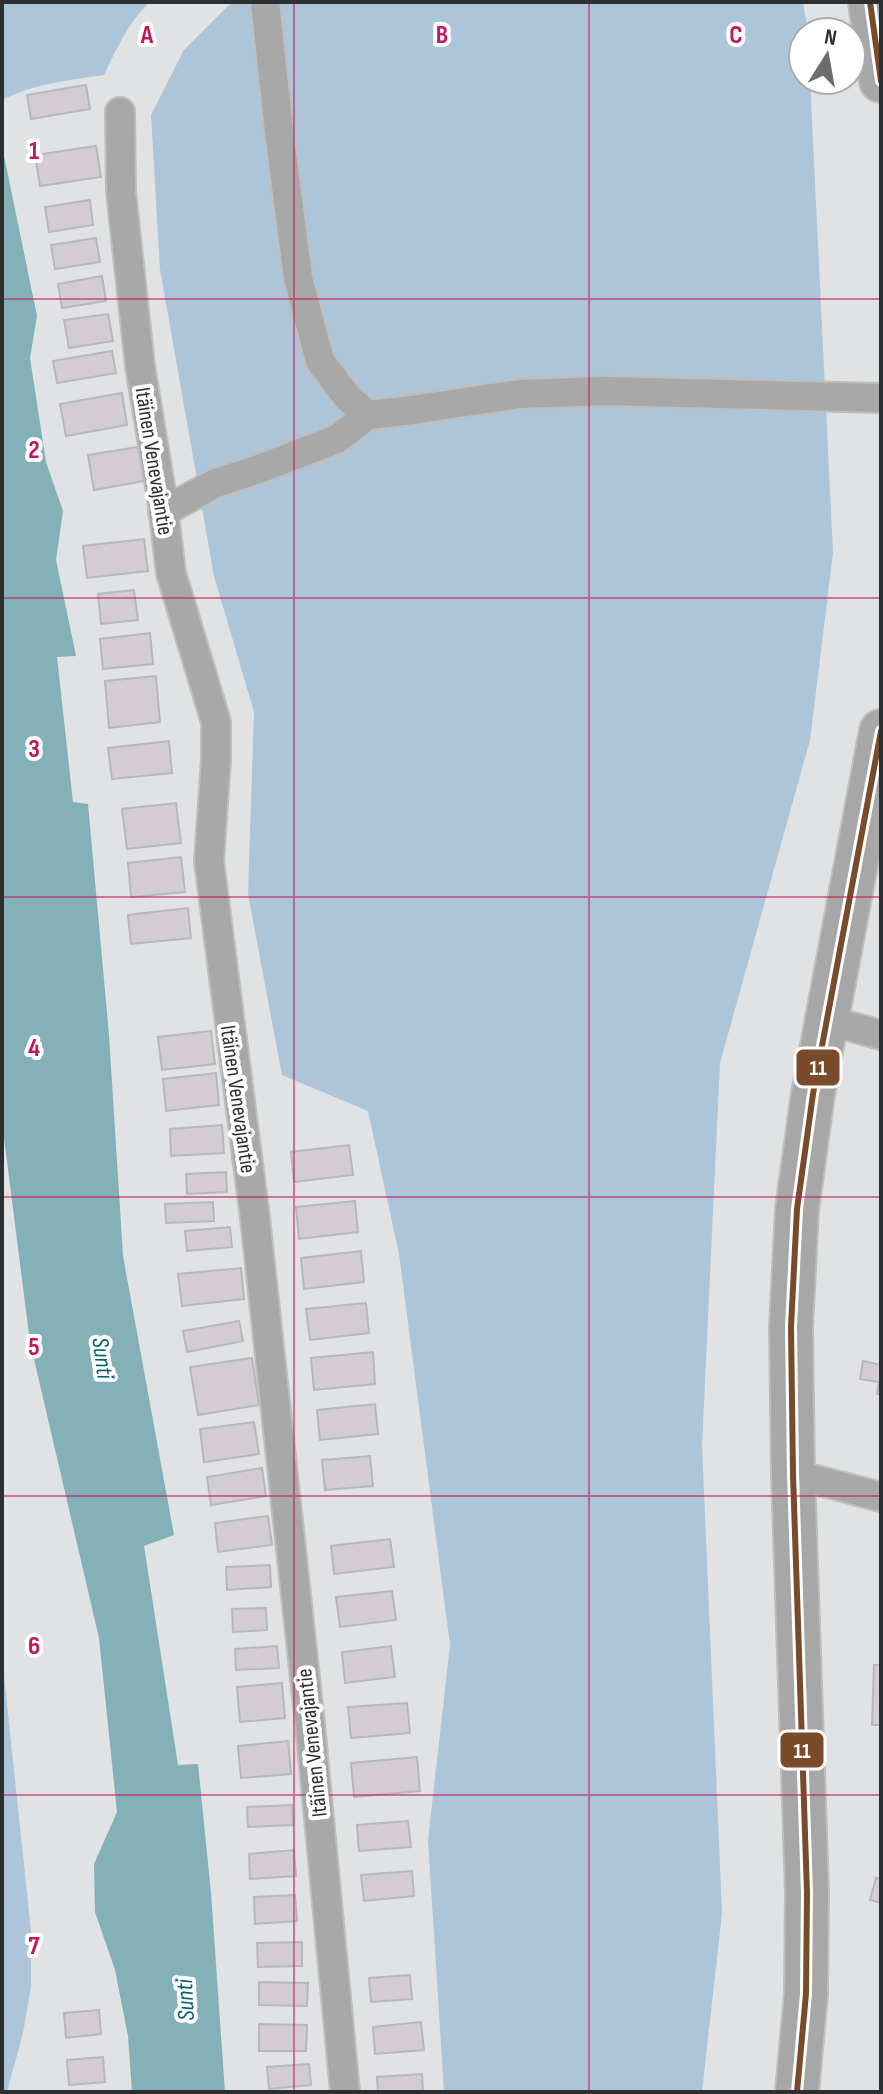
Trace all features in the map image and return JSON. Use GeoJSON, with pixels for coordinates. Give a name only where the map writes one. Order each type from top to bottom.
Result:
{"type":"FeatureCollection","features":[{"type":"Feature","properties":{"kind":"street"},"geometry":{"type":"LineString","coordinates":[[265,2],[298,278],[320,361],[348,398],[368,415]]}},
{"type":"Feature","properties":{"kind":"street"},"geometry":{"type":"LineString","coordinates":[[870,2],[881,81]]}},
{"type":"Feature","properties":{"kind":"street","name":"Itäinen Venevajantie"},"geometry":{"type":"LineString","coordinates":[[120,112],[122,208],[140,366],[171,573],[216,722],[209,861],[257,1234],[310,1724],[345,2092]]}},
{"type":"Feature","properties":{"kind":"street"},"geometry":{"type":"LineString","coordinates":[[163,512],[216,483],[337,439],[368,415],[519,394],[604,391],[881,398]]}},
{"type":"Feature","properties":{"kind":"street"},"geometry":{"type":"LineString","coordinates":[[797,2092],[806,1994],[807,1893],[793,1474],[791,1327],[797,1209],[813,1094],[881,735]]}},
{"type":"Feature","properties":{"kind":"street"},"geometry":{"type":"LineString","coordinates":[[827,1020],[881,1035]]}},
{"type":"Feature","properties":{"kind":"street"},"geometry":{"type":"LineString","coordinates":[[793,1474],[881,1497]]}},
{"type":"Feature","properties":{"kind":"shaded area"},"geometry":{"type":"Polygon","coordinates":[[[2,2],[150,2],[129,27],[104,75],[39,86],[2,100],[2,2]]]}},
{"type":"Feature","properties":{"kind":"shaded area"},"geometry":{"type":"Polygon","coordinates":[[[232,2],[803,2],[805,16],[787,16],[787,96],[811,96],[833,553],[810,740],[720,1063],[702,1445],[722,1913],[702,2092],[444,2092],[428,1840],[450,1645],[399,1254],[368,1111],[282,1075],[248,894],[254,712],[214,576],[160,269],[151,115],[184,50],[232,2]]]}},
{"type":"Feature","properties":{"kind":"shaded area"},"geometry":{"type":"Polygon","coordinates":[[[2,1657],[31,1931],[31,1986],[23,2033],[7,2092],[2,2092],[2,1657]]]}},
{"type":"Feature","properties":{"kind":"water","name":"Sunti"},"geometry":{"type":"Polygon","coordinates":[[[2,146],[37,316],[30,358],[46,462],[63,511],[56,560],[76,656],[57,657],[73,802],[88,804],[109,1035],[123,1256],[174,1535],[144,1546],[178,1765],[198,1764],[225,2092],[132,2092],[128,2036],[115,1970],[95,1912],[94,1864],[117,1812],[99,1638],[30,1342],[2,1122],[2,146]]]}},
{"type":"Feature","properties":{"kind":"building"},"geometry":{"type":"Polygon","coordinates":[[[86,85],[90,109],[31,119],[27,95],[86,85]]]}},
{"type":"Feature","properties":{"kind":"building"},"geometry":{"type":"Polygon","coordinates":[[[96,146],[101,177],[40,186],[35,155],[96,146]]]}},
{"type":"Feature","properties":{"kind":"building"},"geometry":{"type":"Polygon","coordinates":[[[90,200],[93,225],[49,232],[45,207],[90,200]]]}},
{"type":"Feature","properties":{"kind":"building"},"geometry":{"type":"Polygon","coordinates":[[[96,238],[100,262],[55,269],[51,245],[96,238]]]}},
{"type":"Feature","properties":{"kind":"building"},"geometry":{"type":"Polygon","coordinates":[[[102,276],[106,301],[62,308],[58,284],[102,276]]]}},
{"type":"Feature","properties":{"kind":"building"},"geometry":{"type":"Polygon","coordinates":[[[108,314],[113,341],[69,348],[64,320],[108,314]]]}},
{"type":"Feature","properties":{"kind":"building"},"geometry":{"type":"Polygon","coordinates":[[[112,351],[116,373],[57,383],[53,361],[112,351]]]}},
{"type":"Feature","properties":{"kind":"building"},"geometry":{"type":"Polygon","coordinates":[[[122,393],[127,425],[66,436],[60,404],[122,393]]]}},
{"type":"Feature","properties":{"kind":"building"},"geometry":{"type":"Polygon","coordinates":[[[138,447],[144,481],[94,490],[88,455],[138,447]]]}},
{"type":"Feature","properties":{"kind":"building"},"geometry":{"type":"Polygon","coordinates":[[[144,539],[148,571],[87,578],[83,546],[144,539]]]}},
{"type":"Feature","properties":{"kind":"building"},"geometry":{"type":"Polygon","coordinates":[[[134,590],[138,620],[101,624],[98,594],[134,590]]]}},
{"type":"Feature","properties":{"kind":"building"},"geometry":{"type":"Polygon","coordinates":[[[150,633],[153,664],[103,669],[100,639],[150,633]]]}},
{"type":"Feature","properties":{"kind":"building"},"geometry":{"type":"Polygon","coordinates":[[[156,676],[160,722],[109,728],[105,681],[156,676]]]}},
{"type":"Feature","properties":{"kind":"building"},"geometry":{"type":"Polygon","coordinates":[[[169,741],[172,773],[112,779],[108,748],[169,741]]]}},
{"type":"Feature","properties":{"kind":"building"},"geometry":{"type":"Polygon","coordinates":[[[176,803],[181,843],[127,849],[122,809],[176,803]]]}},
{"type":"Feature","properties":{"kind":"building"},"geometry":{"type":"Polygon","coordinates":[[[181,857],[185,892],[131,897],[128,863],[181,857]]]}},
{"type":"Feature","properties":{"kind":"building"},"geometry":{"type":"Polygon","coordinates":[[[188,908],[191,938],[131,944],[128,915],[188,908]]]}},
{"type":"Feature","properties":{"kind":"building"},"geometry":{"type":"Polygon","coordinates":[[[211,1031],[215,1064],[162,1070],[158,1037],[211,1031]]]}},
{"type":"Feature","properties":{"kind":"building"},"geometry":{"type":"Polygon","coordinates":[[[216,1073],[219,1105],[166,1111],[163,1079],[216,1073]]]}},
{"type":"Feature","properties":{"kind":"building"},"geometry":{"type":"Polygon","coordinates":[[[222,1125],[224,1153],[171,1156],[170,1129],[222,1125]]]}},
{"type":"Feature","properties":{"kind":"building"},"geometry":{"type":"Polygon","coordinates":[[[349,1145],[353,1175],[294,1182],[291,1152],[349,1145]]]}},
{"type":"Feature","properties":{"kind":"building"},"geometry":{"type":"Polygon","coordinates":[[[226,1172],[227,1192],[187,1194],[186,1174],[226,1172]]]}},
{"type":"Feature","properties":{"kind":"building"},"geometry":{"type":"Polygon","coordinates":[[[355,1201],[358,1232],[299,1239],[296,1207],[355,1201]]]}},
{"type":"Feature","properties":{"kind":"building"},"geometry":{"type":"Polygon","coordinates":[[[213,1202],[214,1221],[166,1223],[165,1204],[213,1202]]]}},
{"type":"Feature","properties":{"kind":"building"},"geometry":{"type":"Polygon","coordinates":[[[230,1227],[232,1247],[187,1251],[185,1231],[230,1227]]]}},
{"type":"Feature","properties":{"kind":"building"},"geometry":{"type":"Polygon","coordinates":[[[361,1251],[364,1282],[304,1289],[301,1258],[361,1251]]]}},
{"type":"Feature","properties":{"kind":"building"},"geometry":{"type":"Polygon","coordinates":[[[241,1268],[244,1299],[182,1306],[178,1274],[241,1268]]]}},
{"type":"Feature","properties":{"kind":"building"},"geometry":{"type":"Polygon","coordinates":[[[366,1303],[369,1333],[310,1340],[306,1309],[366,1303]]]}},
{"type":"Feature","properties":{"kind":"building"},"geometry":{"type":"Polygon","coordinates":[[[239,1321],[243,1341],[187,1352],[183,1331],[239,1321]]]}},
{"type":"Feature","properties":{"kind":"building"},"geometry":{"type":"Polygon","coordinates":[[[373,1352],[375,1384],[314,1390],[311,1358],[373,1352]]]}},
{"type":"Feature","properties":{"kind":"building"},"geometry":{"type":"Polygon","coordinates":[[[252,1358],[259,1405],[198,1415],[190,1367],[252,1358]]]}},
{"type":"Feature","properties":{"kind":"building"},"geometry":{"type":"Polygon","coordinates":[[[863,1361],[881,1365],[881,1395],[877,1394],[879,1382],[860,1379],[863,1361]]]}},
{"type":"Feature","properties":{"kind":"building"},"geometry":{"type":"Polygon","coordinates":[[[375,1404],[378,1434],[320,1440],[317,1410],[375,1404]]]}},
{"type":"Feature","properties":{"kind":"building"},"geometry":{"type":"Polygon","coordinates":[[[254,1422],[259,1454],[204,1462],[200,1429],[254,1422]]]}},
{"type":"Feature","properties":{"kind":"building"},"geometry":{"type":"Polygon","coordinates":[[[370,1456],[373,1486],[325,1490],[322,1460],[370,1456]]]}},
{"type":"Feature","properties":{"kind":"building"},"geometry":{"type":"Polygon","coordinates":[[[262,1468],[266,1496],[211,1505],[207,1477],[262,1468]]]}},
{"type":"Feature","properties":{"kind":"building"},"geometry":{"type":"Polygon","coordinates":[[[268,1516],[272,1545],[218,1552],[215,1523],[268,1516]]]}},
{"type":"Feature","properties":{"kind":"building"},"geometry":{"type":"Polygon","coordinates":[[[390,1539],[394,1567],[334,1574],[331,1546],[390,1539]]]}},
{"type":"Feature","properties":{"kind":"building"},"geometry":{"type":"Polygon","coordinates":[[[270,1565],[271,1587],[227,1590],[226,1567],[270,1565]]]}},
{"type":"Feature","properties":{"kind":"building"},"geometry":{"type":"Polygon","coordinates":[[[392,1591],[396,1620],[340,1627],[336,1597],[392,1591]]]}},
{"type":"Feature","properties":{"kind":"building"},"geometry":{"type":"Polygon","coordinates":[[[266,1608],[267,1630],[233,1632],[232,1609],[266,1608]]]}},
{"type":"Feature","properties":{"kind":"building"},"geometry":{"type":"Polygon","coordinates":[[[277,1646],[279,1668],[236,1670],[235,1649],[277,1646]]]}},
{"type":"Feature","properties":{"kind":"building"},"geometry":{"type":"Polygon","coordinates":[[[391,1646],[395,1677],[345,1683],[342,1652],[391,1646]]]}},
{"type":"Feature","properties":{"kind":"building"},"geometry":{"type":"Polygon","coordinates":[[[874,1665],[881,1665],[881,1725],[872,1725],[874,1665]]]}},
{"type":"Feature","properties":{"kind":"building"},"geometry":{"type":"Polygon","coordinates":[[[282,1683],[285,1718],[240,1722],[237,1687],[282,1683]]]}},
{"type":"Feature","properties":{"kind":"building"},"geometry":{"type":"Polygon","coordinates":[[[407,1703],[410,1733],[351,1738],[348,1707],[407,1703]]]}},
{"type":"Feature","properties":{"kind":"building"},"geometry":{"type":"Polygon","coordinates":[[[288,1741],[291,1774],[241,1778],[238,1746],[288,1741]]]}},
{"type":"Feature","properties":{"kind":"building"},"geometry":{"type":"Polygon","coordinates":[[[417,1757],[420,1791],[354,1797],[351,1763],[417,1757]]]}},
{"type":"Feature","properties":{"kind":"building"},"geometry":{"type":"Polygon","coordinates":[[[292,1805],[293,1825],[248,1827],[247,1807],[292,1805]]]}},
{"type":"Feature","properties":{"kind":"building"},"geometry":{"type":"Polygon","coordinates":[[[408,1821],[411,1847],[359,1851],[357,1825],[408,1821]]]}},
{"type":"Feature","properties":{"kind":"building"},"geometry":{"type":"Polygon","coordinates":[[[294,1850],[296,1876],[250,1879],[249,1854],[294,1850]]]}},
{"type":"Feature","properties":{"kind":"building"},"geometry":{"type":"Polygon","coordinates":[[[412,1871],[414,1896],[364,1901],[361,1875],[412,1871]]]}},
{"type":"Feature","properties":{"kind":"building"},"geometry":{"type":"Polygon","coordinates":[[[876,1878],[881,1879],[881,1903],[870,1900],[876,1878]]]}},
{"type":"Feature","properties":{"kind":"building"},"geometry":{"type":"Polygon","coordinates":[[[295,1895],[297,1921],[255,1924],[254,1897],[295,1895]]]}},
{"type":"Feature","properties":{"kind":"building"},"geometry":{"type":"Polygon","coordinates":[[[302,1942],[302,1966],[258,1967],[257,1943],[302,1942]]]}},
{"type":"Feature","properties":{"kind":"building"},"geometry":{"type":"Polygon","coordinates":[[[410,1975],[412,1999],[371,2002],[369,1978],[410,1975]]]}},
{"type":"Feature","properties":{"kind":"building"},"geometry":{"type":"Polygon","coordinates":[[[259,1982],[308,1983],[307,2006],[259,2005],[259,1982]]]}},
{"type":"Feature","properties":{"kind":"building"},"geometry":{"type":"Polygon","coordinates":[[[99,2010],[101,2034],[66,2038],[64,2013],[99,2010]]]}},
{"type":"Feature","properties":{"kind":"building"},"geometry":{"type":"Polygon","coordinates":[[[421,2022],[424,2050],[375,2054],[373,2027],[421,2022]]]}},
{"type":"Feature","properties":{"kind":"building"},"geometry":{"type":"Polygon","coordinates":[[[259,2024],[307,2025],[306,2051],[259,2051],[259,2024]]]}},
{"type":"Feature","properties":{"kind":"building"},"geometry":{"type":"Polygon","coordinates":[[[103,2057],[105,2082],[69,2085],[67,2060],[103,2057]]]}},
{"type":"Feature","properties":{"kind":"building"},"geometry":{"type":"Polygon","coordinates":[[[309,2064],[311,2085],[269,2089],[267,2067],[309,2064]]]}},
{"type":"Feature","properties":{"kind":"building"},"geometry":{"type":"Polygon","coordinates":[[[422,2074],[423,2092],[378,2092],[377,2077],[422,2074]]]}},
{"type":"Feature","properties":{"kind":"transit line","name":"11"},"geometry":{"type":"LineString","coordinates":[[870,2],[881,81]]}},
{"type":"Feature","properties":{"kind":"transit line","name":"11"},"geometry":{"type":"LineString","coordinates":[[797,2092],[806,1994],[807,1893],[793,1474],[791,1327],[797,1209],[813,1094],[881,731]]}}]}
